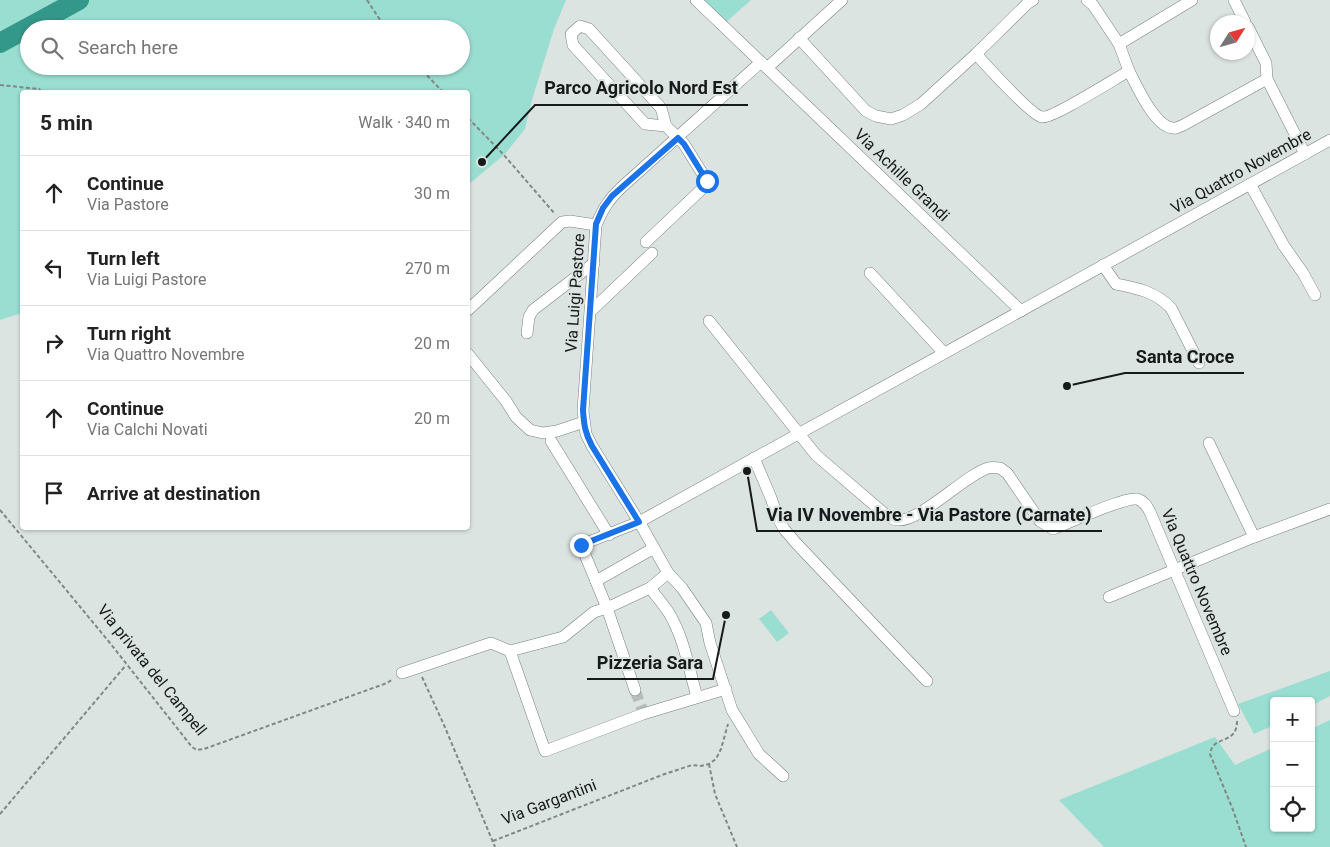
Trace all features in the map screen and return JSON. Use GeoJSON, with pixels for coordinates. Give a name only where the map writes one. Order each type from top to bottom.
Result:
{"type":"FeatureCollection","features":[{"type":"Feature","properties":{"kind":"street","name":"Via Achille Grandi"},"geometry":{"type":"LineString","coordinates":[[696,0],[1021,311]]}},
{"type":"Feature","properties":{"kind":"street","name":"Via Luigi Pastore"},"geometry":{"type":"LineString","coordinates":[[783,776],[759,754],[732,710],[710,643],[706,623],[682,588],[668,573],[586,434],[583,410],[596,224],[603,208],[612,196],[764,65],[800,38],[842,0]]}},
{"type":"Feature","properties":{"kind":"street"},"geometry":{"type":"LineString","coordinates":[[800,38],[866,111],[876,116],[891,119],[903,115],[921,104],[1033,0]]}},
{"type":"Feature","properties":{"kind":"street"},"geometry":{"type":"LineString","coordinates":[[1087,0],[1099,12],[1119,44],[1129,71],[1151,111],[1163,125],[1174,128],[1187,123],[1267,79]]}},
{"type":"Feature","properties":{"kind":"street"},"geometry":{"type":"LineString","coordinates":[[1119,44],[1192,0]]}},
{"type":"Feature","properties":{"kind":"street"},"geometry":{"type":"LineString","coordinates":[[1234,0],[1242,15]]}},
{"type":"Feature","properties":{"kind":"street"},"geometry":{"type":"LineString","coordinates":[[646,242],[703,188],[707,181],[684,144],[666,126],[661,108],[589,29],[580,26],[571,34],[573,45],[646,124],[666,126]]}},
{"type":"Feature","properties":{"kind":"street"},"geometry":{"type":"LineString","coordinates":[[1255,41],[1266,63],[1267,79],[1306,154]]}},
{"type":"Feature","properties":{"kind":"street"},"geometry":{"type":"LineString","coordinates":[[976,54],[1028,108],[1040,117],[1047,117],[1129,71]]}},
{"type":"Feature","properties":{"kind":"street"},"geometry":{"type":"LineString","coordinates":[[620,96],[636,80]]}},
{"type":"Feature","properties":{"kind":"street","name":"Via Quattro Novembre"},"geometry":{"type":"LineString","coordinates":[[596,581],[581,545],[639,522],[1330,140]]}},
{"type":"Feature","properties":{"kind":"street"},"geometry":{"type":"LineString","coordinates":[[1250,184],[1284,246],[1303,273],[1315,295]]}},
{"type":"Feature","properties":{"kind":"street"},"geometry":{"type":"LineString","coordinates":[[470,308],[562,222],[596,224]]}},
{"type":"Feature","properties":{"kind":"street"},"geometry":{"type":"LineString","coordinates":[[591,311],[652,254]]}},
{"type":"Feature","properties":{"kind":"street"},"geometry":{"type":"LineString","coordinates":[[527,333],[532,310],[594,263]]}},
{"type":"Feature","properties":{"kind":"street"},"geometry":{"type":"LineString","coordinates":[[1103,266],[1116,284],[1150,292],[1164,300],[1171,308],[1199,363]]}},
{"type":"Feature","properties":{"kind":"street"},"geometry":{"type":"LineString","coordinates":[[870,274],[944,353]]}},
{"type":"Feature","properties":{"kind":"street","name":"Via Quattro Novembre"},"geometry":{"type":"LineString","coordinates":[[709,321],[816,455],[886,515],[896,520],[907,519],[989,468],[1000,468],[1007,473],[1040,521],[1053,529],[1123,500],[1136,499],[1145,503],[1234,711]]}},
{"type":"Feature","properties":{"kind":"street"},"geometry":{"type":"LineString","coordinates":[[470,356],[506,401],[516,417],[530,430],[543,433],[557,431],[584,422]]}},
{"type":"Feature","properties":{"kind":"street"},"geometry":{"type":"LineString","coordinates":[[551,440],[610,534]]}},
{"type":"Feature","properties":{"kind":"street"},"geometry":{"type":"LineString","coordinates":[[1210,443],[1254,537]]}},
{"type":"Feature","properties":{"kind":"street"},"geometry":{"type":"LineString","coordinates":[[754,458],[784,529],[927,680]]}},
{"type":"Feature","properties":{"kind":"street"},"geometry":{"type":"LineString","coordinates":[[1109,597],[1254,537],[1330,509]]}},
{"type":"Feature","properties":{"kind":"street"},"geometry":{"type":"LineString","coordinates":[[635,690],[596,581],[654,548]]}},
{"type":"Feature","properties":{"kind":"street"},"geometry":{"type":"LineString","coordinates":[[402,673],[491,643],[510,652],[562,637],[594,612],[650,588],[668,573]]}},
{"type":"Feature","properties":{"kind":"street"},"geometry":{"type":"LineString","coordinates":[[650,588],[668,612],[677,629],[698,697]]}},
{"type":"Feature","properties":{"kind":"street"},"geometry":{"type":"LineString","coordinates":[[510,652],[545,751],[642,712],[726,689]]}},
{"type":"Feature","properties":{"kind":"path"},"geometry":{"type":"LineString","coordinates":[[367,0],[380,20]]}},
{"type":"Feature","properties":{"kind":"path"},"geometry":{"type":"LineString","coordinates":[[427,75],[441,90]]}},
{"type":"Feature","properties":{"kind":"path"},"geometry":{"type":"LineString","coordinates":[[0,84],[40,90]]}},
{"type":"Feature","properties":{"kind":"path"},"geometry":{"type":"LineString","coordinates":[[470,120],[503,154],[562,222]]}},
{"type":"Feature","properties":{"kind":"path","name":"Via privata del Campell"},"geometry":{"type":"LineString","coordinates":[[0,510],[192,747],[197,750],[387,683],[402,673]]}},
{"type":"Feature","properties":{"kind":"path"},"geometry":{"type":"LineString","coordinates":[[0,814],[126,664]]}},
{"type":"Feature","properties":{"kind":"path","name":"Via Gargantini"},"geometry":{"type":"LineString","coordinates":[[418,668],[493,841],[662,775],[692,765],[701,766],[709,764]]}},
{"type":"Feature","properties":{"kind":"path"},"geometry":{"type":"LineString","coordinates":[[732,710],[721,749],[716,759],[709,764],[715,794],[737,847]]}},
{"type":"Feature","properties":{"kind":"path"},"geometry":{"type":"LineString","coordinates":[[1234,711],[1238,723],[1236,732],[1231,737],[1216,743],[1210,748],[1210,754],[1246,847]]}},
{"type":"Feature","properties":{"kind":"path"},"geometry":{"type":"LineString","coordinates":[[493,841],[495,847]]}},
{"type":"Feature","properties":{"kind":"green space"},"geometry":{"type":"Polygon","coordinates":[[[0,0],[566,0],[554,29],[525,129],[505,154],[470,183],[470,90],[20,90],[20,314],[0,320],[0,0]]]}},
{"type":"Feature","properties":{"kind":"green space"},"geometry":{"type":"Polygon","coordinates":[[[698,0],[751,0],[725,23],[698,0]]]}},
{"type":"Feature","properties":{"kind":"green space"},"geometry":{"type":"Polygon","coordinates":[[[771,610],[789,633],[777,642],[759,619],[771,610]]]}},
{"type":"Feature","properties":{"kind":"green space"},"geometry":{"type":"Polygon","coordinates":[[[1330,671],[1330,696],[1315,704],[1315,697],[1270,697],[1270,727],[1254,734],[1238,704],[1330,671]]]}},
{"type":"Feature","properties":{"kind":"green space"},"geometry":{"type":"Polygon","coordinates":[[[1330,720],[1330,847],[1104,847],[1059,800],[1215,737],[1235,765],[1270,749],[1270,832],[1315,832],[1315,727],[1330,720]]]}},
{"type":"Feature","properties":{"kind":"waterway"},"geometry":{"type":"LineString","coordinates":[[42,20],[79,0]]}},
{"type":"Feature","properties":{"kind":"waterway"},"geometry":{"type":"LineString","coordinates":[[0,43],[20,32]]}},
{"type":"Feature","properties":{"kind":"tunnel"},"geometry":{"type":"LineString","coordinates":[[635,690],[642,709]]}},
{"type":"Feature","properties":{"kind":"place","name":"Parco Agricolo Nord Est"},"geometry":{"type":"Point","coordinates":[482,162]}},
{"type":"Feature","properties":{"kind":"place","name":"Santa Croce"},"geometry":{"type":"Point","coordinates":[1067,386]}},
{"type":"Feature","properties":{"kind":"place","name":"Via IV Novembre - Via Pastore (Carnate)"},"geometry":{"type":"Point","coordinates":[747,471]}},
{"type":"Feature","properties":{"kind":"place","name":"Pizzeria Sara"},"geometry":{"type":"Point","coordinates":[726,615]}},
{"type":"Feature","properties":{"kind":"route"},"geometry":{"type":"LineString","coordinates":[[581,545],[639,522],[592,446],[586,434],[584,422],[583,410],[596,224],[603,208],[612,196],[678,138],[684,144],[707,181]]}}]}
